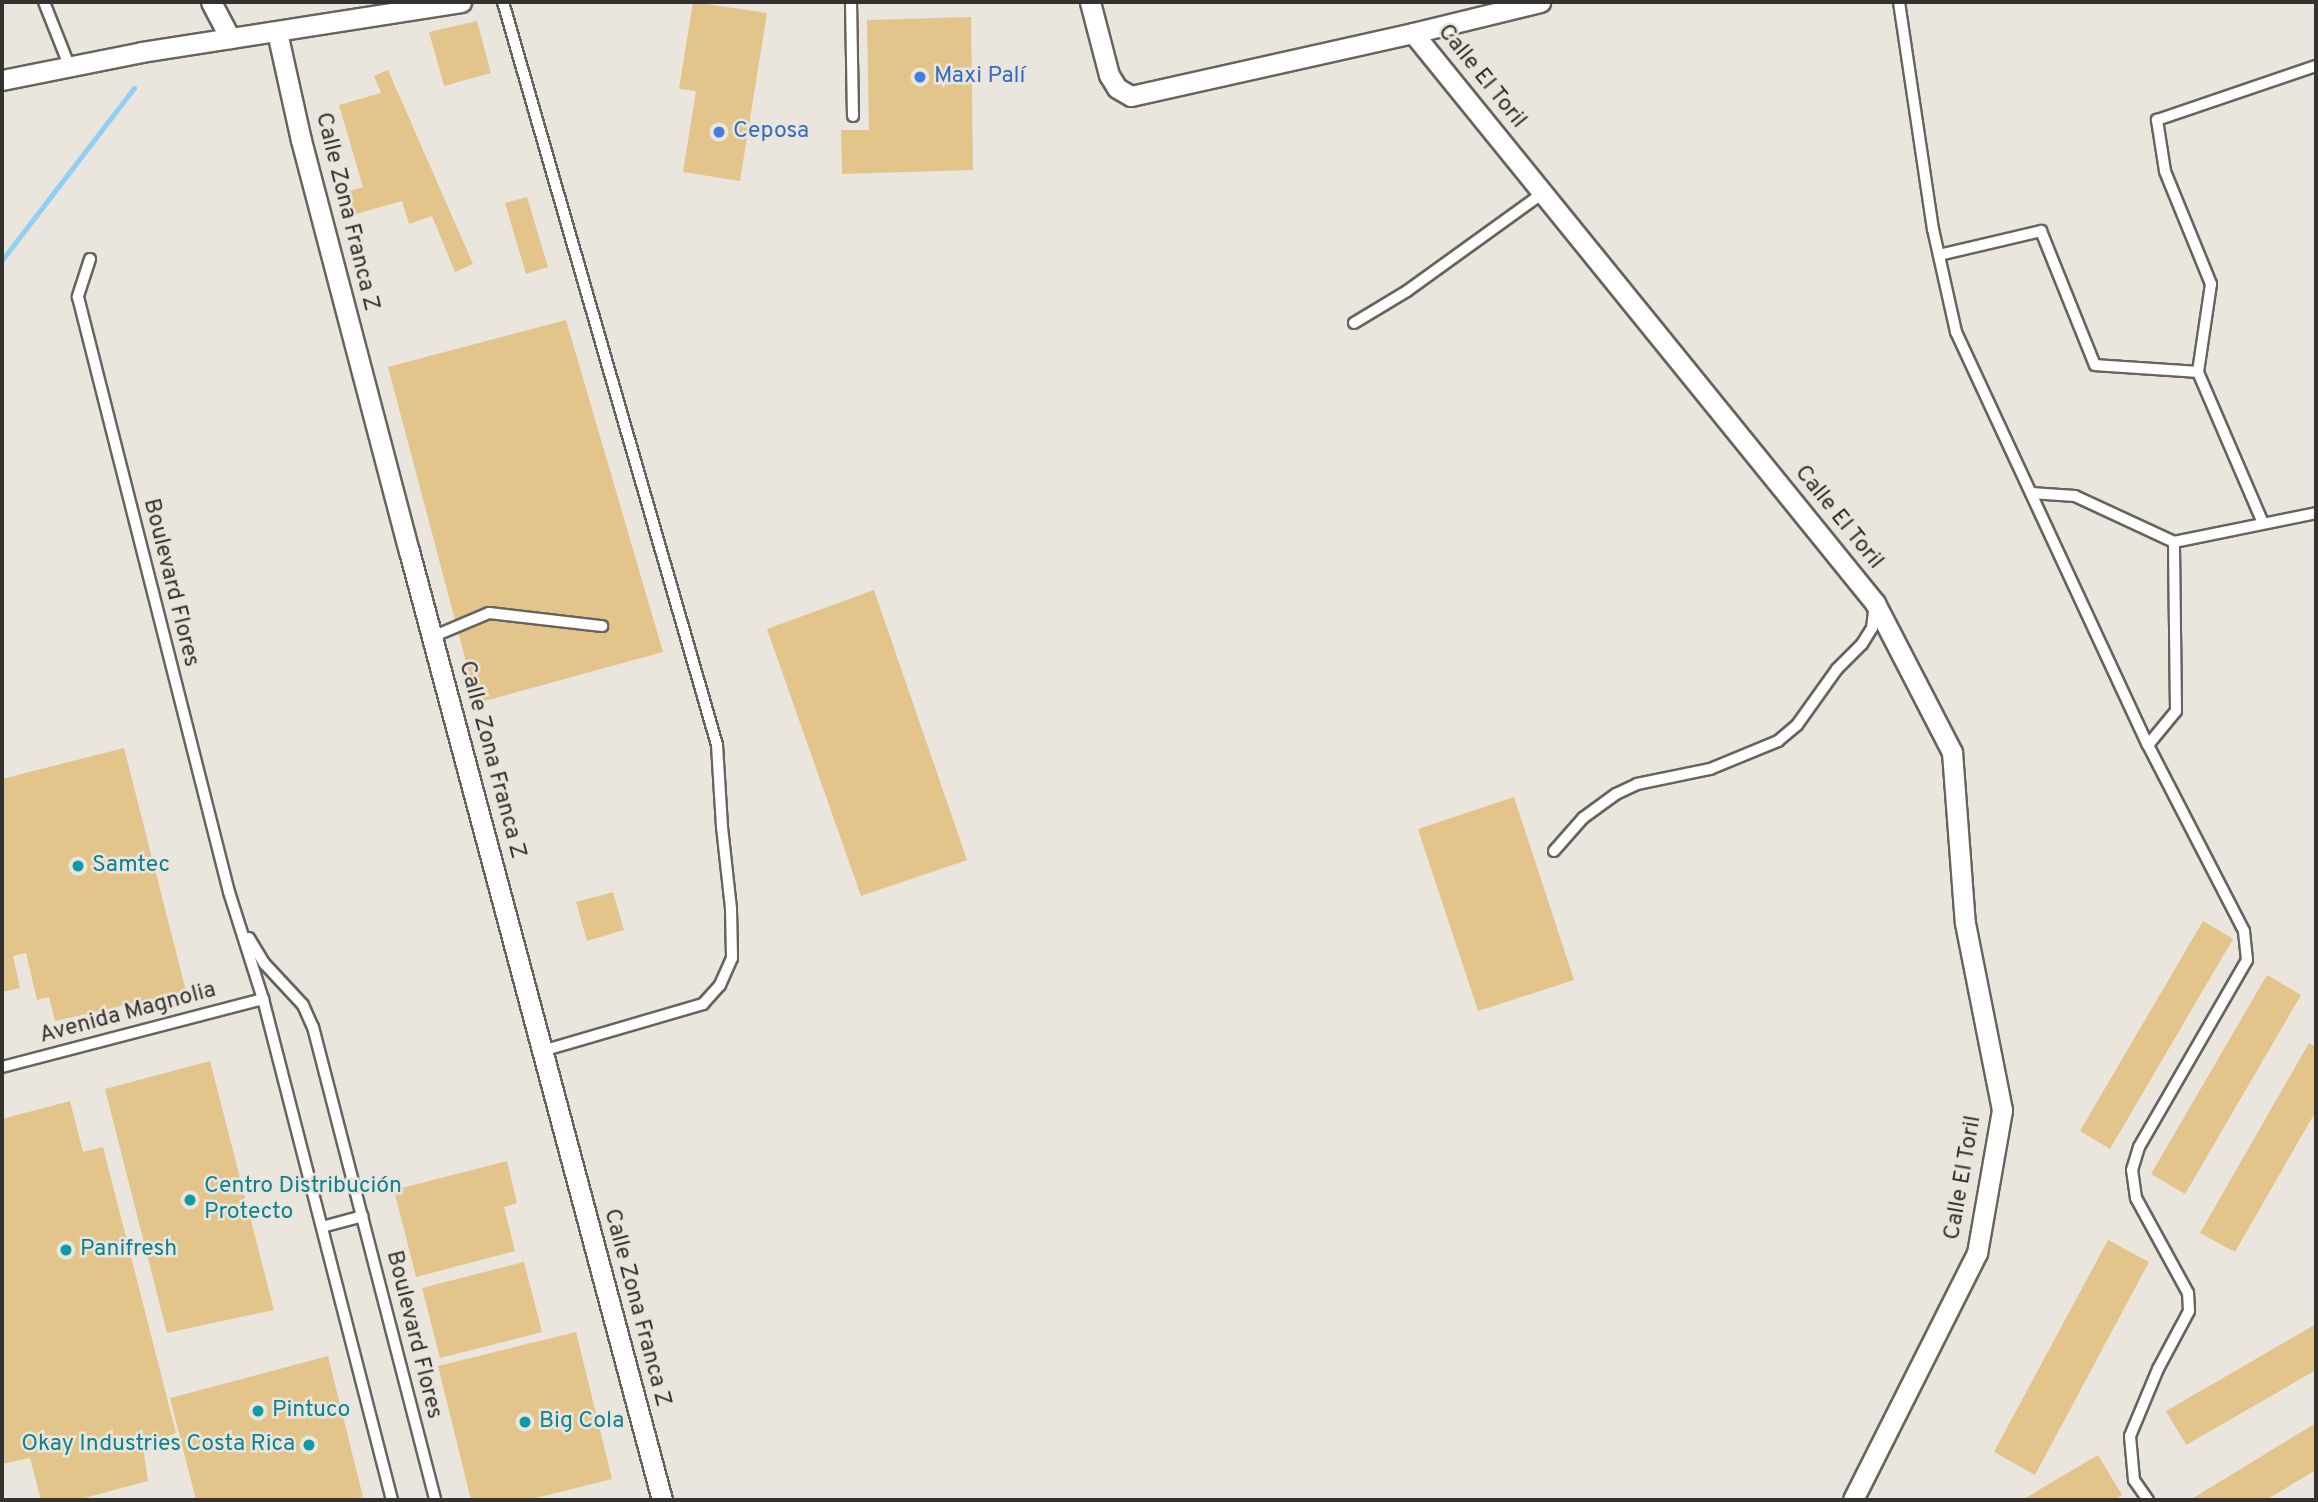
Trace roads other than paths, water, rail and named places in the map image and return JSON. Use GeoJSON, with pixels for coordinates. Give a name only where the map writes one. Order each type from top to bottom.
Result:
{"type":"FeatureCollection","features":[{"type":"Feature","properties":{"kind":"street"},"geometry":{"type":"LineString","coordinates":[[211,2],[230,38]]}},
{"type":"Feature","properties":{"kind":"street"},"geometry":{"type":"LineString","coordinates":[[2,80],[69,65],[461,2]]}},
{"type":"Feature","properties":{"kind":"street","name":"Calle El Toril"},"geometry":{"type":"LineString","coordinates":[[1090,2],[1109,75],[1117,88],[1131,96],[1413,33],[1875,603],[1952,752],[1965,923],[2001,1110],[1977,1253],[1853,1500]]}},
{"type":"Feature","properties":{"kind":"street"},"geometry":{"type":"LineString","coordinates":[[1413,33],[1540,2]]}},
{"type":"Feature","properties":{"kind":"street","name":"Calle Zona Franca Z"},"geometry":{"type":"LineString","coordinates":[[277,32],[301,140],[662,1500]]}},
{"type":"Feature","properties":{"kind":"lane"},"geometry":{"type":"LineString","coordinates":[[44,2],[69,65]]}},
{"type":"Feature","properties":{"kind":"lane"},"geometry":{"type":"LineString","coordinates":[[503,2],[717,745],[731,909],[732,958],[720,985],[703,1004],[542,1051]]}},
{"type":"Feature","properties":{"kind":"lane"},"geometry":{"type":"LineString","coordinates":[[851,2],[853,116]]}},
{"type":"Feature","properties":{"kind":"lane"},"geometry":{"type":"LineString","coordinates":[[1899,2],[1939,255],[1956,332],[2148,745],[2244,931],[2246,960],[2139,1147],[2132,1170],[2136,1198],[2188,1293],[2189,1311],[2158,1369],[2130,1436],[2134,1480],[2148,1500]]}},
{"type":"Feature","properties":{"kind":"lane"},"geometry":{"type":"LineString","coordinates":[[2263,523],[2198,372],[2211,284],[2165,171],[2157,120],[2316,66]]}},
{"type":"Feature","properties":{"kind":"lane"},"geometry":{"type":"LineString","coordinates":[[1354,323],[1407,291],[1543,194]]}},
{"type":"Feature","properties":{"kind":"lane"},"geometry":{"type":"LineString","coordinates":[[1939,255],[2041,231],[2095,365],[2198,372]]}},
{"type":"Feature","properties":{"kind":"lane","name":"Boulevard Flores"},"geometry":{"type":"LineString","coordinates":[[90,259],[78,297],[237,916],[263,999],[393,1500]]}},
{"type":"Feature","properties":{"kind":"lane"},"geometry":{"type":"LineString","coordinates":[[2031,493],[2076,496],[2174,542],[2316,513]]}},
{"type":"Feature","properties":{"kind":"lane"},"geometry":{"type":"LineString","coordinates":[[2148,745],[2176,711],[2174,542]]}},
{"type":"Feature","properties":{"kind":"lane"},"geometry":{"type":"LineString","coordinates":[[1554,851],[1583,818],[1616,794],[1637,784],[1710,769],[1778,741],[1797,725],[1837,669],[1862,644],[1872,628],[1875,603]]}},
{"type":"Feature","properties":{"kind":"lane"},"geometry":{"type":"LineString","coordinates":[[432,637],[489,613],[602,626]]}},
{"type":"Feature","properties":{"kind":"lane","name":"Boulevard Flores"},"geometry":{"type":"LineString","coordinates":[[237,916],[264,963],[291,990],[308,1014],[363,1216],[435,1500]]}},
{"type":"Feature","properties":{"kind":"lane","name":"Avenida Magnolia"},"geometry":{"type":"LineString","coordinates":[[2,1067],[263,999]]}},
{"type":"Feature","properties":{"kind":"lane"},"geometry":{"type":"LineString","coordinates":[[322,1227],[363,1216]]}},
{"type":"Feature","properties":{"kind":"waterway"},"geometry":{"type":"LineString","coordinates":[[2,260],[134,88]]}},
{"type":"Feature","properties":{"kind":"place","name":"Maxi Palí"},"geometry":{"type":"Point","coordinates":[920,77]}},
{"type":"Feature","properties":{"kind":"place","name":"Ceposa"},"geometry":{"type":"Point","coordinates":[719,132]}},
{"type":"Feature","properties":{"kind":"place","name":"Samtec"},"geometry":{"type":"Point","coordinates":[78,866]}},
{"type":"Feature","properties":{"kind":"place","name":"Centro Distribución Protecto"},"geometry":{"type":"Point","coordinates":[190,1200]}},
{"type":"Feature","properties":{"kind":"place","name":"Panifresh"},"geometry":{"type":"Point","coordinates":[66,1250]}},
{"type":"Feature","properties":{"kind":"place","name":"Pintuco"},"geometry":{"type":"Point","coordinates":[258,1411]}},
{"type":"Feature","properties":{"kind":"place","name":"Big Cola"},"geometry":{"type":"Point","coordinates":[525,1422]}},
{"type":"Feature","properties":{"kind":"place","name":"Okay Industries Costa Rica"},"geometry":{"type":"Point","coordinates":[309,1445]}}]}
